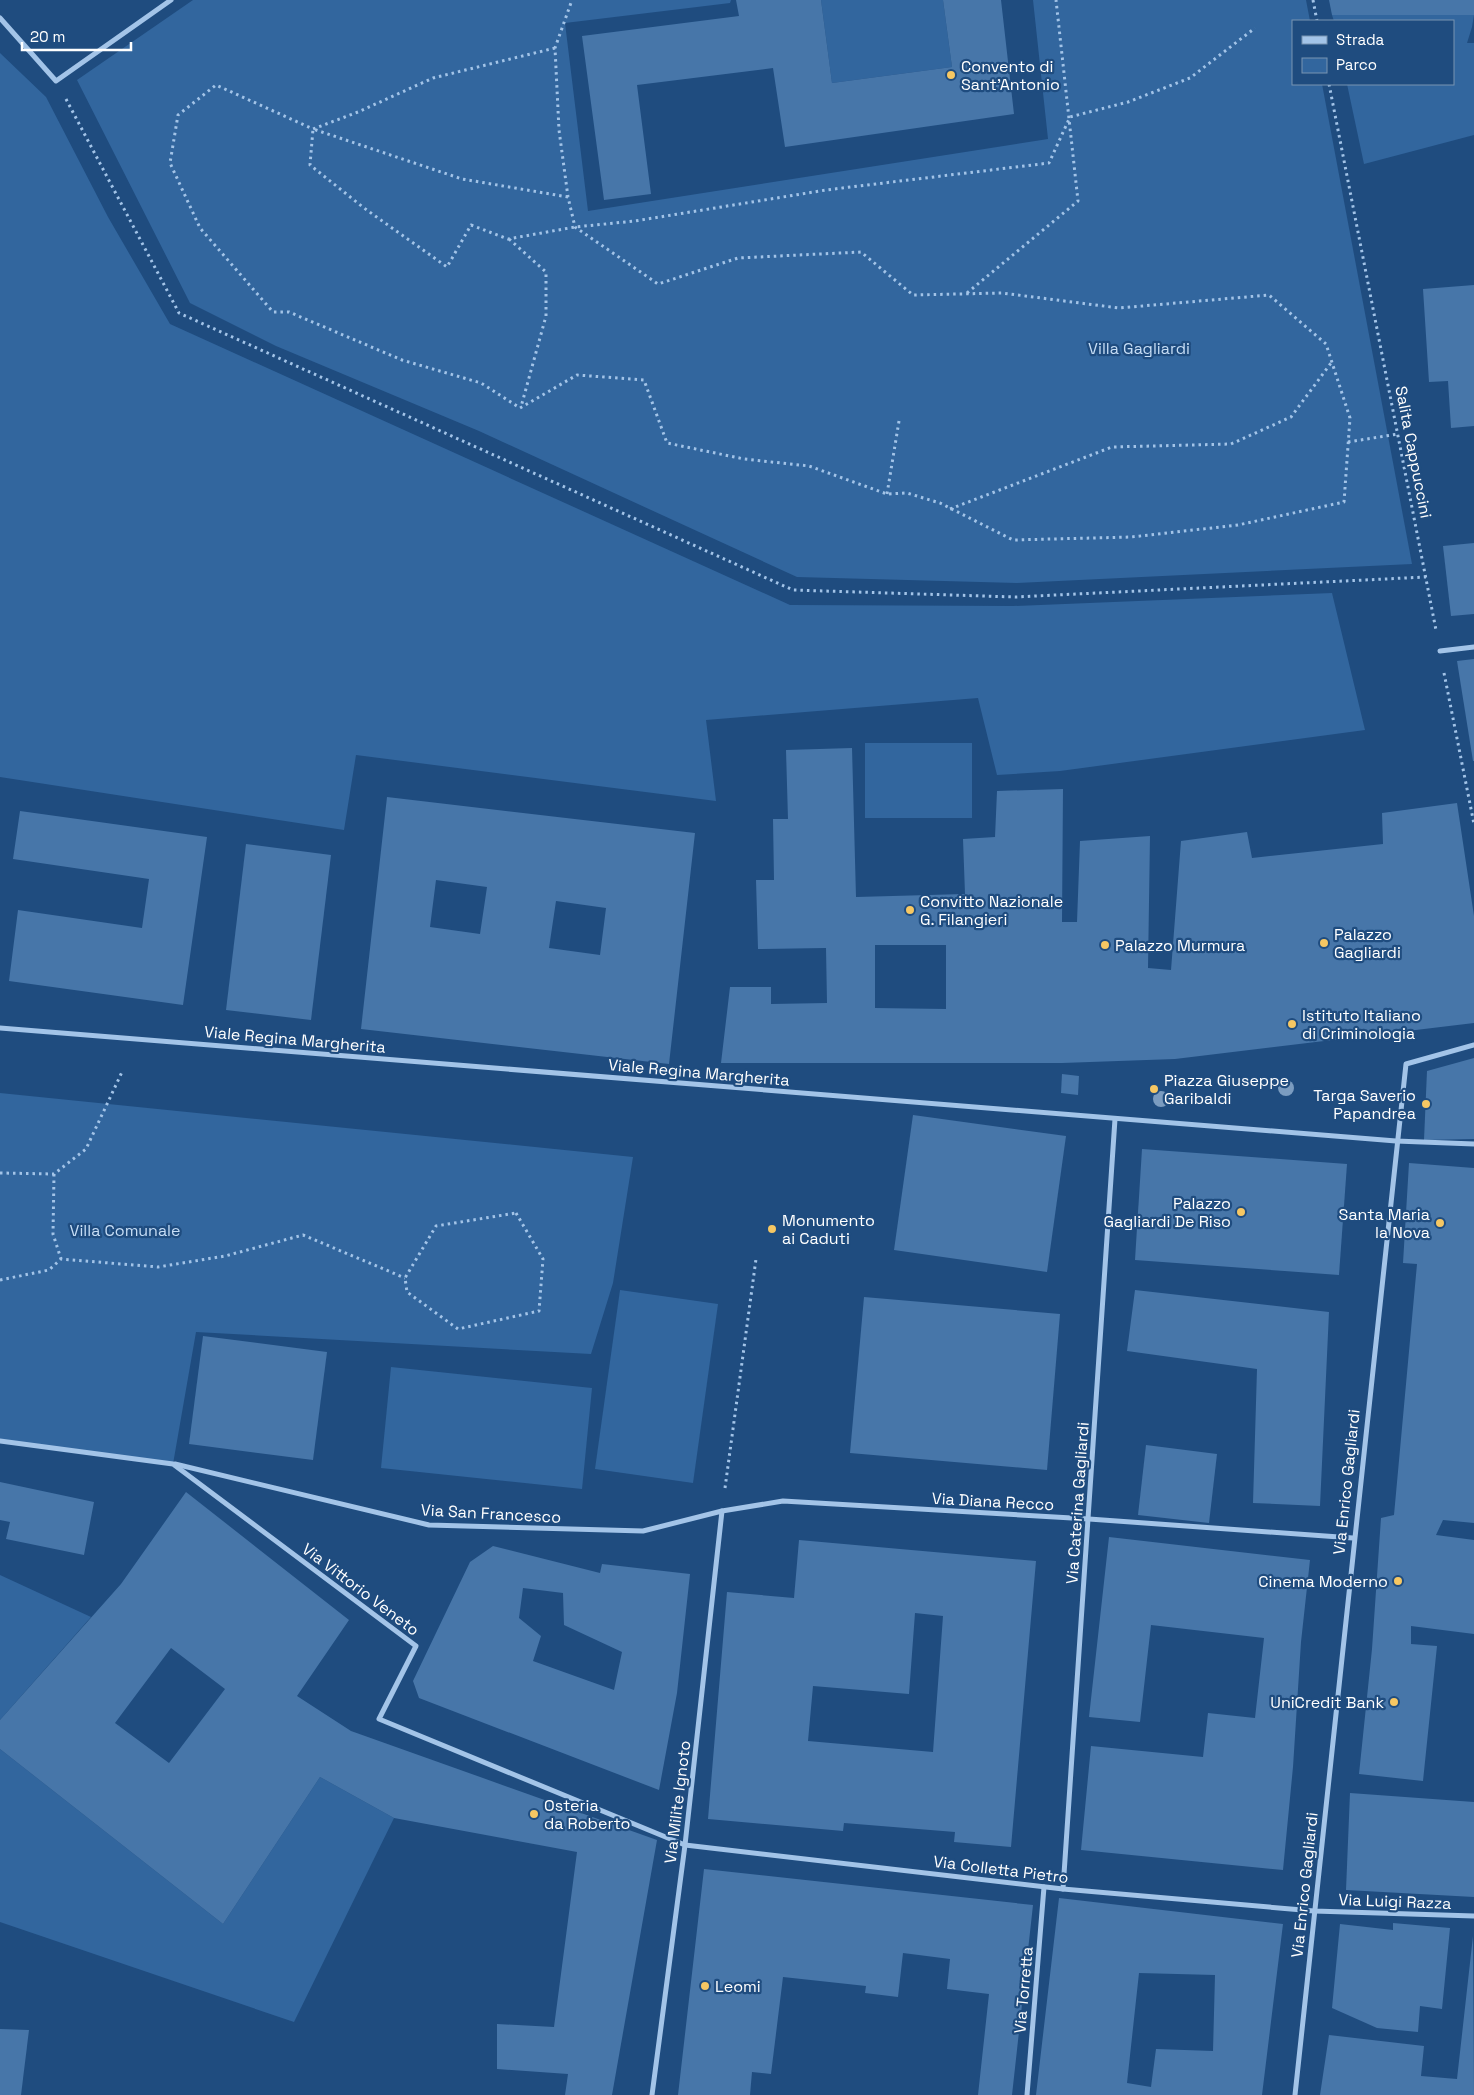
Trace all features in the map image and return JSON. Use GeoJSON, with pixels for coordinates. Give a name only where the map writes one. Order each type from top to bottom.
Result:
{"type":"FeatureCollection","features":[{"type":"Feature","properties":{"kind":"street"},"geometry":{"type":"LineString","coordinates":[[0,18],[56,81],[171,0]]}},
{"type":"Feature","properties":{"kind":"street"},"geometry":{"type":"LineString","coordinates":[[1440,651],[1474,647]]}},
{"type":"Feature","properties":{"kind":"street","name":"Viale Regina Margherita"},"geometry":{"type":"LineString","coordinates":[[0,1028],[1115,1119],[1396,1141],[1474,1144]]}},
{"type":"Feature","properties":{"kind":"street"},"geometry":{"type":"LineString","coordinates":[[1396,1141],[1406,1064],[1474,1045]]}},
{"type":"Feature","properties":{"kind":"street","name":"Via Caterina Gagliardi"},"geometry":{"type":"LineString","coordinates":[[1063,1889],[1115,1119]]}},
{"type":"Feature","properties":{"kind":"street","name":"Via Enrico Gagliardi"},"geometry":{"type":"LineString","coordinates":[[1294,2095],[1396,1141]]}},
{"type":"Feature","properties":{"kind":"street","name":"Via Vittorio Veneto"},"geometry":{"type":"LineString","coordinates":[[0,1441],[173,1464],[416,1646],[379,1719],[685,1845]]}},
{"type":"Feature","properties":{"kind":"street","name":"Via San Francesco"},"geometry":{"type":"LineString","coordinates":[[173,1464],[429,1525],[643,1531],[722,1511]]}},
{"type":"Feature","properties":{"kind":"street","name":"Via Diana Recco"},"geometry":{"type":"LineString","coordinates":[[722,1511],[783,1501],[1089,1519],[1353,1538]]}},
{"type":"Feature","properties":{"kind":"street","name":"Via Milite Ignoto"},"geometry":{"type":"LineString","coordinates":[[652,2095],[685,1845],[722,1511]]}},
{"type":"Feature","properties":{"kind":"street","name":"Via Colletta Pietro"},"geometry":{"type":"LineString","coordinates":[[685,1845],[1063,1889],[1314,1911]]}},
{"type":"Feature","properties":{"kind":"street","name":"Via Torretta"},"geometry":{"type":"LineString","coordinates":[[1027,2095],[1044,1887]]}},
{"type":"Feature","properties":{"kind":"street","name":"Via Luigi Razza"},"geometry":{"type":"LineString","coordinates":[[1314,1911],[1474,1916]]}},
{"type":"Feature","properties":{"kind":"path"},"geometry":{"type":"LineString","coordinates":[[520,408],[577,375],[644,380],[666,442],[744,459],[808,466],[887,494],[907,493],[950,508],[1013,540],[1132,538],[1238,525],[1344,502],[1350,418],[1326,344],[1269,295],[1119,308],[1002,293],[913,295],[861,252],[738,258],[658,284],[575,227],[568,197],[559,130],[555,48],[572,0]]}},
{"type":"Feature","properties":{"kind":"path"},"geometry":{"type":"LineString","coordinates":[[966,294],[1078,200],[1056,0]]}},
{"type":"Feature","properties":{"kind":"path"},"geometry":{"type":"LineString","coordinates":[[1313,0],[1317,20]]}},
{"type":"Feature","properties":{"kind":"path"},"geometry":{"type":"LineString","coordinates":[[508,239],[575,227],[635,221],[818,192],[1049,162],[1070,118],[1128,102],[1190,78],[1256,28]]}},
{"type":"Feature","properties":{"kind":"path"},"geometry":{"type":"LineString","coordinates":[[312,129],[358,112],[433,78],[555,48]]}},
{"type":"Feature","properties":{"kind":"path"},"geometry":{"type":"LineString","coordinates":[[56,81],[179,313],[793,590],[1015,597],[1426,577]]}},
{"type":"Feature","properties":{"kind":"path"},"geometry":{"type":"LineString","coordinates":[[520,408],[481,383],[402,360],[289,312],[274,312],[200,228],[170,163],[178,115],[216,85],[312,129],[462,179],[568,197]]}},
{"type":"Feature","properties":{"kind":"path","name":"Salita Cappuccini"},"geometry":{"type":"LineString","coordinates":[[1329,85],[1474,824]]}},
{"type":"Feature","properties":{"kind":"path"},"geometry":{"type":"LineString","coordinates":[[312,129],[310,165],[364,208],[447,267],[471,225],[508,239],[546,272],[546,316],[520,408]]}},
{"type":"Feature","properties":{"kind":"path"},"geometry":{"type":"LineString","coordinates":[[950,508],[1112,447],[1232,444],[1292,417],[1332,363]]}},
{"type":"Feature","properties":{"kind":"path"},"geometry":{"type":"LineString","coordinates":[[887,494],[899,421]]}},
{"type":"Feature","properties":{"kind":"path"},"geometry":{"type":"LineString","coordinates":[[1348,442],[1398,434]]}},
{"type":"Feature","properties":{"kind":"path"},"geometry":{"type":"LineString","coordinates":[[0,1172],[54,1174],[86,1148],[122,1072]]}},
{"type":"Feature","properties":{"kind":"path"},"geometry":{"type":"LineString","coordinates":[[54,1174],[53,1234],[61,1260]]}},
{"type":"Feature","properties":{"kind":"path"},"geometry":{"type":"LineString","coordinates":[[516,1213],[544,1259],[539,1311],[458,1329],[407,1292],[405,1278],[436,1226],[516,1213]]}},
{"type":"Feature","properties":{"kind":"path"},"geometry":{"type":"LineString","coordinates":[[0,1280],[49,1270],[61,1260],[158,1267],[225,1256],[303,1235],[405,1278]]}},
{"type":"Feature","properties":{"kind":"path"},"geometry":{"type":"LineString","coordinates":[[722,1511],[756,1259]]}},
{"type":"Feature","properties":{"kind":"green space","name":"Villa Gagliardi"},"geometry":{"type":"Polygon","coordinates":[[[193,0],[731,0],[730,3],[565,23],[588,211],[1048,139],[1033,0],[1306,0],[1310,20],[1292,20],[1292,85],[1322,85],[1412,564],[1017,583],[797,577],[479,431],[276,346],[190,303],[77,80],[193,0]]]}},
{"type":"Feature","properties":{"kind":"green space"},"geometry":{"type":"Polygon","coordinates":[[[821,0],[943,0],[952,67],[832,83],[821,0]]]}},
{"type":"Feature","properties":{"kind":"green space"},"geometry":{"type":"Polygon","coordinates":[[[1332,15],[1474,15],[1467,43],[1474,43],[1474,135],[1364,164],[1347,85],[1454,85],[1454,20],[1334,20],[1332,15]]]}},
{"type":"Feature","properties":{"kind":"green space"},"geometry":{"type":"Polygon","coordinates":[[[0,53],[46,97],[108,217],[170,324],[790,605],[1013,606],[1332,593],[1365,730],[1060,771],[997,775],[978,698],[706,720],[716,801],[356,755],[344,830],[0,777],[0,53]]]}},
{"type":"Feature","properties":{"kind":"green space"},"geometry":{"type":"Polygon","coordinates":[[[865,743],[972,743],[972,818],[865,818],[865,743]]]}},
{"type":"Feature","properties":{"kind":"green space","name":"Villa Comunale"},"geometry":{"type":"Polygon","coordinates":[[[0,1093],[633,1157],[613,1283],[591,1354],[196,1332],[173,1464],[0,1441],[0,1093]]]}},
{"type":"Feature","properties":{"kind":"green space"},"geometry":{"type":"Polygon","coordinates":[[[620,1290],[718,1304],[693,1483],[595,1469],[620,1290]]]}},
{"type":"Feature","properties":{"kind":"green space"},"geometry":{"type":"Polygon","coordinates":[[[391,1367],[592,1388],[582,1489],[381,1468],[391,1367]]]}},
{"type":"Feature","properties":{"kind":"green space"},"geometry":{"type":"Polygon","coordinates":[[[0,1575],[91,1617],[0,1720],[0,1575]]]}},
{"type":"Feature","properties":{"kind":"green space"},"geometry":{"type":"Polygon","coordinates":[[[0,1749],[223,1924],[320,1777],[394,1818],[294,2022],[0,1922],[0,1749]]]}},
{"type":"Feature","properties":{"kind":"building"},"geometry":{"type":"Polygon","coordinates":[[[736,0],[821,0],[832,83],[952,67],[943,0],[1001,0],[1014,114],[785,147],[773,68],[637,85],[651,194],[604,200],[582,36],[739,16],[736,0]]]}},
{"type":"Feature","properties":{"kind":"building"},"geometry":{"type":"Polygon","coordinates":[[[1329,0],[1474,0],[1474,15],[1332,15],[1329,0]]]}},
{"type":"Feature","properties":{"kind":"building"},"geometry":{"type":"Polygon","coordinates":[[[1474,285],[1474,426],[1451,428],[1448,381],[1429,382],[1423,289],[1474,285]]]}},
{"type":"Feature","properties":{"kind":"building"},"geometry":{"type":"Polygon","coordinates":[[[1474,543],[1474,614],[1451,616],[1443,546],[1474,543]]]}},
{"type":"Feature","properties":{"kind":"building"},"geometry":{"type":"Polygon","coordinates":[[[1474,659],[1474,761],[1473,761],[1457,661],[1474,659]]]}},
{"type":"Feature","properties":{"kind":"building"},"geometry":{"type":"Polygon","coordinates":[[[852,748],[856,897],[965,894],[963,839],[995,837],[997,791],[1063,789],[1062,922],[1077,922],[1080,841],[1150,836],[1148,968],[1171,970],[1181,841],[1247,832],[1252,858],[1383,844],[1382,813],[1457,803],[1474,916],[1474,1023],[1175,1059],[1062,1063],[721,1063],[730,987],[771,987],[771,1004],[827,1003],[826,948],[758,949],[756,880],[774,880],[773,819],[788,819],[786,750],[852,748]],[[875,945],[875,1008],[946,1009],[946,945],[875,945]]]}},
{"type":"Feature","properties":{"kind":"building"},"geometry":{"type":"Polygon","coordinates":[[[387,797],[695,833],[669,1064],[361,1029],[387,797]],[[436,880],[430,927],[480,934],[487,887],[436,880]],[[556,901],[549,948],[600,955],[606,908],[556,901]]]}},
{"type":"Feature","properties":{"kind":"building"},"geometry":{"type":"Polygon","coordinates":[[[20,811],[207,837],[183,1005],[9,981],[18,910],[142,928],[149,879],[13,859],[20,811]]]}},
{"type":"Feature","properties":{"kind":"building"},"geometry":{"type":"Polygon","coordinates":[[[246,844],[331,855],[311,1020],[226,1010],[246,844]]]}},
{"type":"Feature","properties":{"kind":"building"},"geometry":{"type":"Polygon","coordinates":[[[1474,1058],[1474,1139],[1424,1140],[1427,1071],[1474,1058]]]}},
{"type":"Feature","properties":{"kind":"building"},"geometry":{"type":"Polygon","coordinates":[[[1062,1074],[1079,1076],[1078,1095],[1061,1093],[1062,1074]]]}},
{"type":"Feature","properties":{"kind":"building"},"geometry":{"type":"Polygon","coordinates":[[[913,1115],[1066,1136],[1047,1272],[894,1250],[913,1115]]]}},
{"type":"Feature","properties":{"kind":"building","name":"Palazzo Gagliardi De Riso"},"geometry":{"type":"Polygon","coordinates":[[[1142,1149],[1347,1164],[1339,1275],[1135,1260],[1142,1149]]]}},
{"type":"Feature","properties":{"kind":"building"},"geometry":{"type":"Polygon","coordinates":[[[1409,1163],[1474,1168],[1474,1523],[1443,1520],[1436,1535],[1474,1540],[1474,1634],[1411,1626],[1411,1644],[1437,1646],[1423,1781],[1359,1774],[1372,1649],[1381,1518],[1394,1515],[1417,1264],[1403,1263],[1409,1163]]]}},
{"type":"Feature","properties":{"kind":"building"},"geometry":{"type":"Polygon","coordinates":[[[1135,1290],[1329,1312],[1320,1506],[1253,1503],[1257,1369],[1127,1351],[1135,1290]]]}},
{"type":"Feature","properties":{"kind":"building"},"geometry":{"type":"Polygon","coordinates":[[[864,1297],[1060,1314],[1047,1470],[850,1453],[864,1297]]]}},
{"type":"Feature","properties":{"kind":"building"},"geometry":{"type":"Polygon","coordinates":[[[203,1336],[327,1352],[313,1460],[189,1444],[203,1336]]]}},
{"type":"Feature","properties":{"kind":"building"},"geometry":{"type":"Polygon","coordinates":[[[1146,1445],[1217,1454],[1209,1523],[1138,1515],[1146,1445]]]}},
{"type":"Feature","properties":{"kind":"building"},"geometry":{"type":"Polygon","coordinates":[[[0,1482],[94,1502],[84,1555],[6,1539],[10,1522],[0,1520],[0,1482]]]}},
{"type":"Feature","properties":{"kind":"building"},"geometry":{"type":"Polygon","coordinates":[[[186,1492],[349,1620],[297,1696],[351,1731],[657,1840],[612,2095],[565,2095],[568,2074],[497,2069],[497,2024],[554,2027],[577,1852],[394,1818],[320,1777],[223,1924],[0,1749],[0,1720],[121,1584],[186,1492]],[[171,1648],[115,1723],[169,1763],[225,1689],[171,1648]]]}},
{"type":"Feature","properties":{"kind":"building"},"geometry":{"type":"Polygon","coordinates":[[[1109,1537],[1310,1560],[1301,1642],[1293,1767],[1283,1870],[1081,1850],[1091,1746],[1203,1757],[1208,1713],[1255,1718],[1264,1638],[1151,1625],[1140,1722],[1089,1717],[1109,1537]]]}},
{"type":"Feature","properties":{"kind":"building"},"geometry":{"type":"Polygon","coordinates":[[[799,1540],[1036,1561],[1011,1847],[954,1842],[955,1832],[844,1823],[843,1831],[708,1819],[727,1592],[794,1598],[799,1540]],[[915,1613],[909,1694],[813,1686],[808,1741],[933,1752],[943,1616],[915,1613]]]}},
{"type":"Feature","properties":{"kind":"building"},"geometry":{"type":"Polygon","coordinates":[[[493,1546],[600,1573],[602,1564],[690,1574],[677,1693],[659,1790],[419,1698],[413,1681],[470,1562],[493,1546]],[[523,1588],[519,1618],[541,1636],[533,1661],[614,1690],[622,1652],[564,1625],[563,1593],[523,1588]]]}},
{"type":"Feature","properties":{"kind":"building"},"geometry":{"type":"Polygon","coordinates":[[[1350,1793],[1474,1802],[1474,1897],[1346,1890],[1350,1793]]]}},
{"type":"Feature","properties":{"kind":"building"},"geometry":{"type":"Polygon","coordinates":[[[704,1869],[1033,1905],[1012,2095],[978,2095],[989,1994],[947,1989],[950,1959],[903,1953],[898,1997],[865,1993],[866,1986],[783,1977],[771,2074],[752,2072],[750,2095],[678,2095],[704,1869]]]}},
{"type":"Feature","properties":{"kind":"building"},"geometry":{"type":"Polygon","coordinates":[[[1059,1898],[1283,1924],[1262,2095],[1036,2095],[1059,1898]],[[1139,1973],[1127,2083],[1151,2087],[1156,2049],[1213,2051],[1215,1975],[1139,1973]]]}},
{"type":"Feature","properties":{"kind":"building"},"geometry":{"type":"Polygon","coordinates":[[[1393,1923],[1450,1928],[1442,2009],[1420,2006],[1418,2032],[1377,2028],[1332,2008],[1340,1924],[1393,1930],[1393,1923]]]}},
{"type":"Feature","properties":{"kind":"building"},"geometry":{"type":"Polygon","coordinates":[[[1473,1936],[1474,2095],[1320,2095],[1329,2035],[1424,2046],[1421,2076],[1457,2079],[1473,1936]]]}},
{"type":"Feature","properties":{"kind":"building"},"geometry":{"type":"Polygon","coordinates":[[[0,2029],[29,2030],[21,2095],[0,2095],[0,2029]]]}},
{"type":"Feature","properties":{"kind":"place","name":"Convento di Sant'Antonio"},"geometry":{"type":"Point","coordinates":[951,75]}},
{"type":"Feature","properties":{"kind":"place","name":"Convitto Nazionale G. Filangieri"},"geometry":{"type":"Point","coordinates":[910,910]}},
{"type":"Feature","properties":{"kind":"place","name":"Palazzo Gagliardi"},"geometry":{"type":"Point","coordinates":[1324,943]}},
{"type":"Feature","properties":{"kind":"place","name":"Palazzo Murmura"},"geometry":{"type":"Point","coordinates":[1105,945]}},
{"type":"Feature","properties":{"kind":"place","name":"Istituto Italiano di Criminologia"},"geometry":{"type":"Point","coordinates":[1292,1024]}},
{"type":"Feature","properties":{"kind":"place","name":"Piazza Giuseppe Garibaldi"},"geometry":{"type":"Point","coordinates":[1154,1089]}},
{"type":"Feature","properties":{"kind":"place","name":"Targa Saverio Papandrea"},"geometry":{"type":"Point","coordinates":[1426,1104]}},
{"type":"Feature","properties":{"kind":"place","name":"Palazzo Gagliardi De Riso"},"geometry":{"type":"Point","coordinates":[1241,1212]}},
{"type":"Feature","properties":{"kind":"place","name":"Santa Maria la Nova"},"geometry":{"type":"Point","coordinates":[1440,1223]}},
{"type":"Feature","properties":{"kind":"place","name":"Monumento ai Caduti"},"geometry":{"type":"Point","coordinates":[772,1229]}},
{"type":"Feature","properties":{"kind":"place","name":"Cinema Moderno"},"geometry":{"type":"Point","coordinates":[1398,1581]}},
{"type":"Feature","properties":{"kind":"place","name":"UniCredit Bank"},"geometry":{"type":"Point","coordinates":[1394,1702]}},
{"type":"Feature","properties":{"kind":"place","name":"Osteria da Roberto"},"geometry":{"type":"Point","coordinates":[534,1814]}},
{"type":"Feature","properties":{"kind":"place","name":"Leomi"},"geometry":{"type":"Point","coordinates":[705,1986]}}]}
